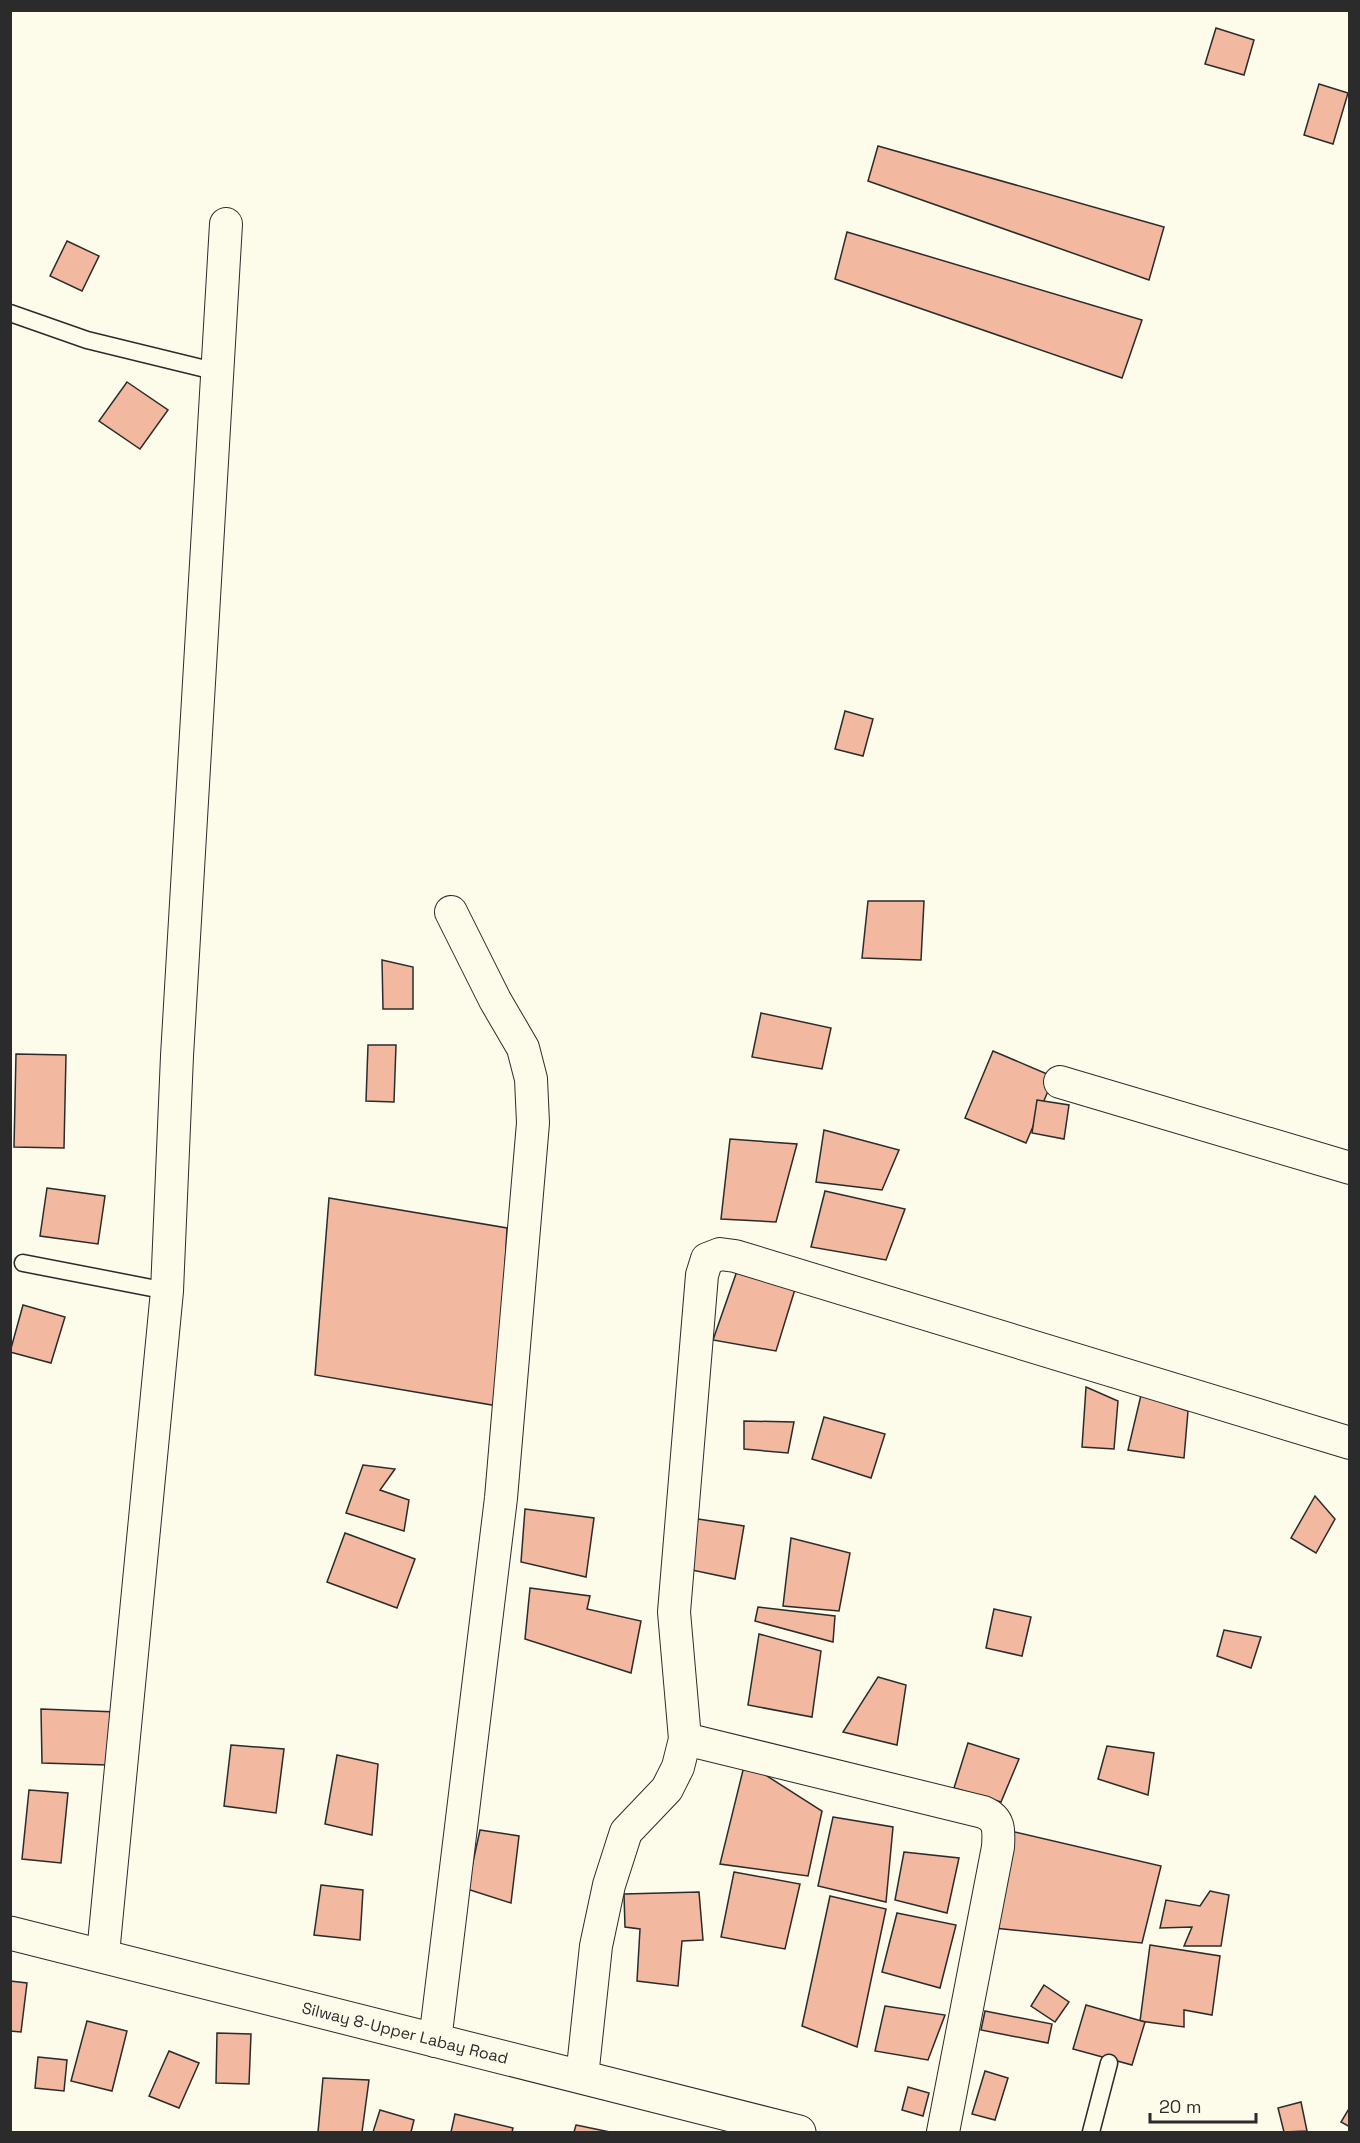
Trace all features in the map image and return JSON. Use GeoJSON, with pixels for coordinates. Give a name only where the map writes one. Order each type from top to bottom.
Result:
{"type":"FeatureCollection","features":[{"type":"Feature","properties":{"kind":"main road","name":"Silway 8-Upper Labay Road"},"geometry":{"type":"LineString","coordinates":[[10,1933],[103,1954],[799,2133]]}},
{"type":"Feature","properties":{"kind":"street"},"geometry":{"type":"LineString","coordinates":[[103,1954],[167,1291],[177,1056],[226,224]]}},
{"type":"Feature","properties":{"kind":"street"},"geometry":{"type":"LineString","coordinates":[[435,2041],[501,1497],[533,1124],[531,1079],[523,1048],[495,1000],[451,912]]}},
{"type":"Feature","properties":{"kind":"street"},"geometry":{"type":"LineString","coordinates":[[1060,1082],[1350,1168]]}},
{"type":"Feature","properties":{"kind":"street"},"geometry":{"type":"LineString","coordinates":[[582,2077],[596,1946],[609,1885],[627,1832],[667,1789],[678,1767],[685,1739],[674,1612],[702,1275],[707,1259],[720,1254],[735,1256],[1350,1443]]}},
{"type":"Feature","properties":{"kind":"street"},"geometry":{"type":"LineString","coordinates":[[685,1739],[993,1816],[998,1825],[998,1847],[943,2133]]}},
{"type":"Feature","properties":{"kind":"lane"},"geometry":{"type":"LineString","coordinates":[[10,313],[87,340],[218,372]]}},
{"type":"Feature","properties":{"kind":"lane"},"geometry":{"type":"LineString","coordinates":[[23,1263],[167,1291]]}},
{"type":"Feature","properties":{"kind":"lane"},"geometry":{"type":"LineString","coordinates":[[1092,2133],[1109,2063]]}},
{"type":"Feature","properties":{"kind":"building"},"geometry":{"type":"Polygon","coordinates":[[[1216,28],[1254,40],[1244,75],[1205,64],[1216,28]]]}},
{"type":"Feature","properties":{"kind":"building"},"geometry":{"type":"Polygon","coordinates":[[[1319,84],[1348,93],[1333,144],[1304,135],[1319,84]]]}},
{"type":"Feature","properties":{"kind":"building"},"geometry":{"type":"Polygon","coordinates":[[[878,146],[1164,227],[1149,280],[868,181],[878,146]]]}},
{"type":"Feature","properties":{"kind":"building"},"geometry":{"type":"Polygon","coordinates":[[[847,232],[1142,320],[1122,378],[835,279],[847,232]]]}},
{"type":"Feature","properties":{"kind":"building"},"geometry":{"type":"Polygon","coordinates":[[[67,241],[99,256],[82,291],[50,276],[67,241]]]}},
{"type":"Feature","properties":{"kind":"building"},"geometry":{"type":"Polygon","coordinates":[[[127,382],[168,410],[140,449],[99,421],[127,382]]]}},
{"type":"Feature","properties":{"kind":"building"},"geometry":{"type":"Polygon","coordinates":[[[845,711],[873,719],[863,756],[835,749],[845,711]]]}},
{"type":"Feature","properties":{"kind":"building"},"geometry":{"type":"Polygon","coordinates":[[[868,901],[924,901],[921,960],[862,958],[868,901]]]}},
{"type":"Feature","properties":{"kind":"building"},"geometry":{"type":"Polygon","coordinates":[[[382,960],[413,967],[413,1009],[383,1009],[382,960]]]}},
{"type":"Feature","properties":{"kind":"building"},"geometry":{"type":"Polygon","coordinates":[[[761,1013],[831,1028],[822,1069],[752,1057],[761,1013]]]}},
{"type":"Feature","properties":{"kind":"building"},"geometry":{"type":"Polygon","coordinates":[[[368,1045],[396,1045],[394,1102],[366,1101],[368,1045]]]}},
{"type":"Feature","properties":{"kind":"building"},"geometry":{"type":"Polygon","coordinates":[[[993,1051],[1054,1077],[1026,1143],[965,1118],[993,1051]]]}},
{"type":"Feature","properties":{"kind":"building"},"geometry":{"type":"Polygon","coordinates":[[[16,1054],[66,1055],[64,1148],[14,1147],[16,1054]]]}},
{"type":"Feature","properties":{"kind":"building"},"geometry":{"type":"Polygon","coordinates":[[[1037,1100],[1069,1105],[1064,1139],[1032,1133],[1037,1100]]]}},
{"type":"Feature","properties":{"kind":"building"},"geometry":{"type":"Polygon","coordinates":[[[824,1130],[899,1150],[882,1190],[816,1182],[824,1130]]]}},
{"type":"Feature","properties":{"kind":"building"},"geometry":{"type":"Polygon","coordinates":[[[730,1139],[797,1144],[776,1222],[721,1219],[730,1139]]]}},
{"type":"Feature","properties":{"kind":"building"},"geometry":{"type":"Polygon","coordinates":[[[47,1188],[105,1196],[98,1244],[40,1236],[47,1188]]]}},
{"type":"Feature","properties":{"kind":"building"},"geometry":{"type":"Polygon","coordinates":[[[825,1191],[905,1209],[886,1260],[811,1247],[825,1191]]]}},
{"type":"Feature","properties":{"kind":"building"},"geometry":{"type":"Polygon","coordinates":[[[329,1198],[507,1228],[498,1406],[315,1375],[329,1198]]]}},
{"type":"Feature","properties":{"kind":"building"},"geometry":{"type":"Polygon","coordinates":[[[737,1271],[796,1286],[776,1351],[713,1340],[737,1271]]]}},
{"type":"Feature","properties":{"kind":"building"},"geometry":{"type":"Polygon","coordinates":[[[23,1305],[65,1317],[51,1363],[10,1352],[23,1305]]]}},
{"type":"Feature","properties":{"kind":"building"},"geometry":{"type":"Polygon","coordinates":[[[1086,1387],[1118,1401],[1114,1449],[1082,1447],[1086,1387]]]}},
{"type":"Feature","properties":{"kind":"building"},"geometry":{"type":"Polygon","coordinates":[[[1141,1395],[1188,1411],[1184,1458],[1128,1450],[1141,1395]]]}},
{"type":"Feature","properties":{"kind":"building"},"geometry":{"type":"Polygon","coordinates":[[[824,1417],[885,1434],[871,1478],[812,1459],[824,1417]]]}},
{"type":"Feature","properties":{"kind":"building"},"geometry":{"type":"Polygon","coordinates":[[[744,1421],[794,1422],[788,1453],[744,1449],[744,1421]]]}},
{"type":"Feature","properties":{"kind":"building"},"geometry":{"type":"Polygon","coordinates":[[[363,1465],[395,1469],[380,1490],[409,1500],[404,1531],[346,1513],[363,1465]]]}},
{"type":"Feature","properties":{"kind":"building"},"geometry":{"type":"Polygon","coordinates":[[[1315,1496],[1335,1519],[1316,1553],[1291,1538],[1315,1496]]]}},
{"type":"Feature","properties":{"kind":"building"},"geometry":{"type":"Polygon","coordinates":[[[525,1509],[594,1518],[586,1577],[521,1562],[525,1509]]]}},
{"type":"Feature","properties":{"kind":"building"},"geometry":{"type":"Polygon","coordinates":[[[698,1519],[744,1526],[735,1579],[687,1569],[698,1519]]]}},
{"type":"Feature","properties":{"kind":"building"},"geometry":{"type":"Polygon","coordinates":[[[345,1533],[415,1559],[397,1608],[327,1582],[345,1533]]]}},
{"type":"Feature","properties":{"kind":"building"},"geometry":{"type":"Polygon","coordinates":[[[791,1538],[850,1553],[839,1611],[783,1606],[791,1538]]]}},
{"type":"Feature","properties":{"kind":"building"},"geometry":{"type":"Polygon","coordinates":[[[530,1588],[590,1596],[587,1609],[641,1621],[631,1673],[525,1639],[530,1588]]]}},
{"type":"Feature","properties":{"kind":"building"},"geometry":{"type":"Polygon","coordinates":[[[758,1607],[835,1616],[833,1642],[755,1621],[758,1607]]]}},
{"type":"Feature","properties":{"kind":"building"},"geometry":{"type":"Polygon","coordinates":[[[994,1609],[1031,1617],[1022,1656],[986,1648],[994,1609]]]}},
{"type":"Feature","properties":{"kind":"building"},"geometry":{"type":"Polygon","coordinates":[[[1224,1630],[1261,1637],[1251,1668],[1217,1656],[1224,1630]]]}},
{"type":"Feature","properties":{"kind":"building"},"geometry":{"type":"Polygon","coordinates":[[[759,1634],[821,1651],[812,1717],[748,1705],[759,1634]]]}},
{"type":"Feature","properties":{"kind":"building"},"geometry":{"type":"Polygon","coordinates":[[[878,1677],[906,1685],[897,1745],[843,1732],[878,1677]]]}},
{"type":"Feature","properties":{"kind":"building"},"geometry":{"type":"Polygon","coordinates":[[[41,1709],[117,1712],[107,1765],[42,1763],[41,1709]]]}},
{"type":"Feature","properties":{"kind":"building"},"geometry":{"type":"Polygon","coordinates":[[[968,1743],[1019,1759],[1001,1802],[954,1788],[968,1743]]]}},
{"type":"Feature","properties":{"kind":"building"},"geometry":{"type":"Polygon","coordinates":[[[231,1745],[284,1749],[276,1813],[224,1806],[231,1745]]]}},
{"type":"Feature","properties":{"kind":"building"},"geometry":{"type":"Polygon","coordinates":[[[1107,1746],[1154,1753],[1148,1795],[1098,1779],[1107,1746]]]}},
{"type":"Feature","properties":{"kind":"building"},"geometry":{"type":"Polygon","coordinates":[[[337,1755],[378,1764],[372,1835],[325,1824],[337,1755]]]}},
{"type":"Feature","properties":{"kind":"building"},"geometry":{"type":"Polygon","coordinates":[[[745,1762],[822,1811],[808,1876],[720,1864],[745,1762]]]}},
{"type":"Feature","properties":{"kind":"building"},"geometry":{"type":"Polygon","coordinates":[[[29,1790],[68,1793],[61,1863],[22,1859],[29,1790]]]}},
{"type":"Feature","properties":{"kind":"building"},"geometry":{"type":"Polygon","coordinates":[[[833,1817],[893,1827],[886,1902],[818,1886],[833,1817]]]}},
{"type":"Feature","properties":{"kind":"building"},"geometry":{"type":"Polygon","coordinates":[[[480,1830],[519,1836],[511,1903],[467,1889],[480,1830]]]}},
{"type":"Feature","properties":{"kind":"building"},"geometry":{"type":"Polygon","coordinates":[[[1006,1830],[1161,1866],[1142,1943],[994,1928],[1006,1830]]]}},
{"type":"Feature","properties":{"kind":"building"},"geometry":{"type":"Polygon","coordinates":[[[904,1852],[959,1858],[947,1913],[895,1900],[904,1852]]]}},
{"type":"Feature","properties":{"kind":"building"},"geometry":{"type":"Polygon","coordinates":[[[734,1872],[800,1884],[785,1949],[721,1937],[734,1872]]]}},
{"type":"Feature","properties":{"kind":"building"},"geometry":{"type":"Polygon","coordinates":[[[321,1885],[363,1890],[360,1940],[314,1935],[321,1885]]]}},
{"type":"Feature","properties":{"kind":"building"},"geometry":{"type":"Polygon","coordinates":[[[1210,1891],[1229,1895],[1221,1946],[1184,1946],[1192,1927],[1160,1928],[1166,1900],[1200,1906],[1210,1891]]]}},
{"type":"Feature","properties":{"kind":"building"},"geometry":{"type":"Polygon","coordinates":[[[699,1892],[703,1940],[682,1941],[678,1986],[637,1981],[640,1929],[625,1927],[624,1894],[699,1892]]]}},
{"type":"Feature","properties":{"kind":"building"},"geometry":{"type":"Polygon","coordinates":[[[830,1896],[886,1909],[857,2047],[802,2026],[830,1896]]]}},
{"type":"Feature","properties":{"kind":"building"},"geometry":{"type":"Polygon","coordinates":[[[897,1913],[956,1925],[940,1988],[882,1972],[897,1913]]]}},
{"type":"Feature","properties":{"kind":"building"},"geometry":{"type":"Polygon","coordinates":[[[1150,1945],[1220,1956],[1212,2015],[1184,2010],[1184,2027],[1140,2021],[1150,1945]]]}},
{"type":"Feature","properties":{"kind":"building"},"geometry":{"type":"Polygon","coordinates":[[[10,1981],[27,1983],[21,2032],[10,2031],[10,1981]]]}},
{"type":"Feature","properties":{"kind":"building"},"geometry":{"type":"Polygon","coordinates":[[[1044,1985],[1069,2002],[1055,2022],[1031,2006],[1044,1985]]]}},
{"type":"Feature","properties":{"kind":"building"},"geometry":{"type":"Polygon","coordinates":[[[1086,2005],[1145,2022],[1132,2065],[1073,2049],[1086,2005]]]}},
{"type":"Feature","properties":{"kind":"building"},"geometry":{"type":"Polygon","coordinates":[[[885,2006],[945,2015],[928,2060],[875,2051],[885,2006]]]}},
{"type":"Feature","properties":{"kind":"building"},"geometry":{"type":"Polygon","coordinates":[[[985,2011],[1052,2024],[1048,2043],[981,2030],[985,2011]]]}},
{"type":"Feature","properties":{"kind":"building"},"geometry":{"type":"Polygon","coordinates":[[[87,2021],[127,2031],[112,2091],[71,2081],[87,2021]]]}},
{"type":"Feature","properties":{"kind":"building"},"geometry":{"type":"Polygon","coordinates":[[[217,2033],[251,2034],[249,2084],[216,2083],[217,2033]]]}},
{"type":"Feature","properties":{"kind":"building"},"geometry":{"type":"Polygon","coordinates":[[[169,2051],[199,2063],[179,2108],[149,2096],[169,2051]]]}},
{"type":"Feature","properties":{"kind":"building"},"geometry":{"type":"Polygon","coordinates":[[[38,2057],[67,2060],[64,2091],[35,2088],[38,2057]]]}},
{"type":"Feature","properties":{"kind":"building"},"geometry":{"type":"Polygon","coordinates":[[[985,2071],[1008,2078],[995,2120],[972,2114],[985,2071]]]}},
{"type":"Feature","properties":{"kind":"building"},"geometry":{"type":"Polygon","coordinates":[[[323,2078],[369,2080],[362,2132],[318,2132],[323,2078]]]}},
{"type":"Feature","properties":{"kind":"building"},"geometry":{"type":"Polygon","coordinates":[[[908,2087],[929,2093],[923,2116],[902,2110],[908,2087]]]}},
{"type":"Feature","properties":{"kind":"building"},"geometry":{"type":"Polygon","coordinates":[[[1301,2102],[1307,2131],[1284,2132],[1278,2108],[1301,2102]]]}},
{"type":"Feature","properties":{"kind":"building"},"geometry":{"type":"Polygon","coordinates":[[[1350,2107],[1350,2127],[1341,2122],[1350,2107]]]}},
{"type":"Feature","properties":{"kind":"building"},"geometry":{"type":"Polygon","coordinates":[[[380,2110],[414,2120],[411,2132],[373,2132],[380,2110]]]}},
{"type":"Feature","properties":{"kind":"building"},"geometry":{"type":"Polygon","coordinates":[[[455,2114],[513,2128],[512,2132],[451,2132],[455,2114]]]}},
{"type":"Feature","properties":{"kind":"building"},"geometry":{"type":"Polygon","coordinates":[[[576,2125],[610,2132],[574,2132],[576,2125]]]}}]}
